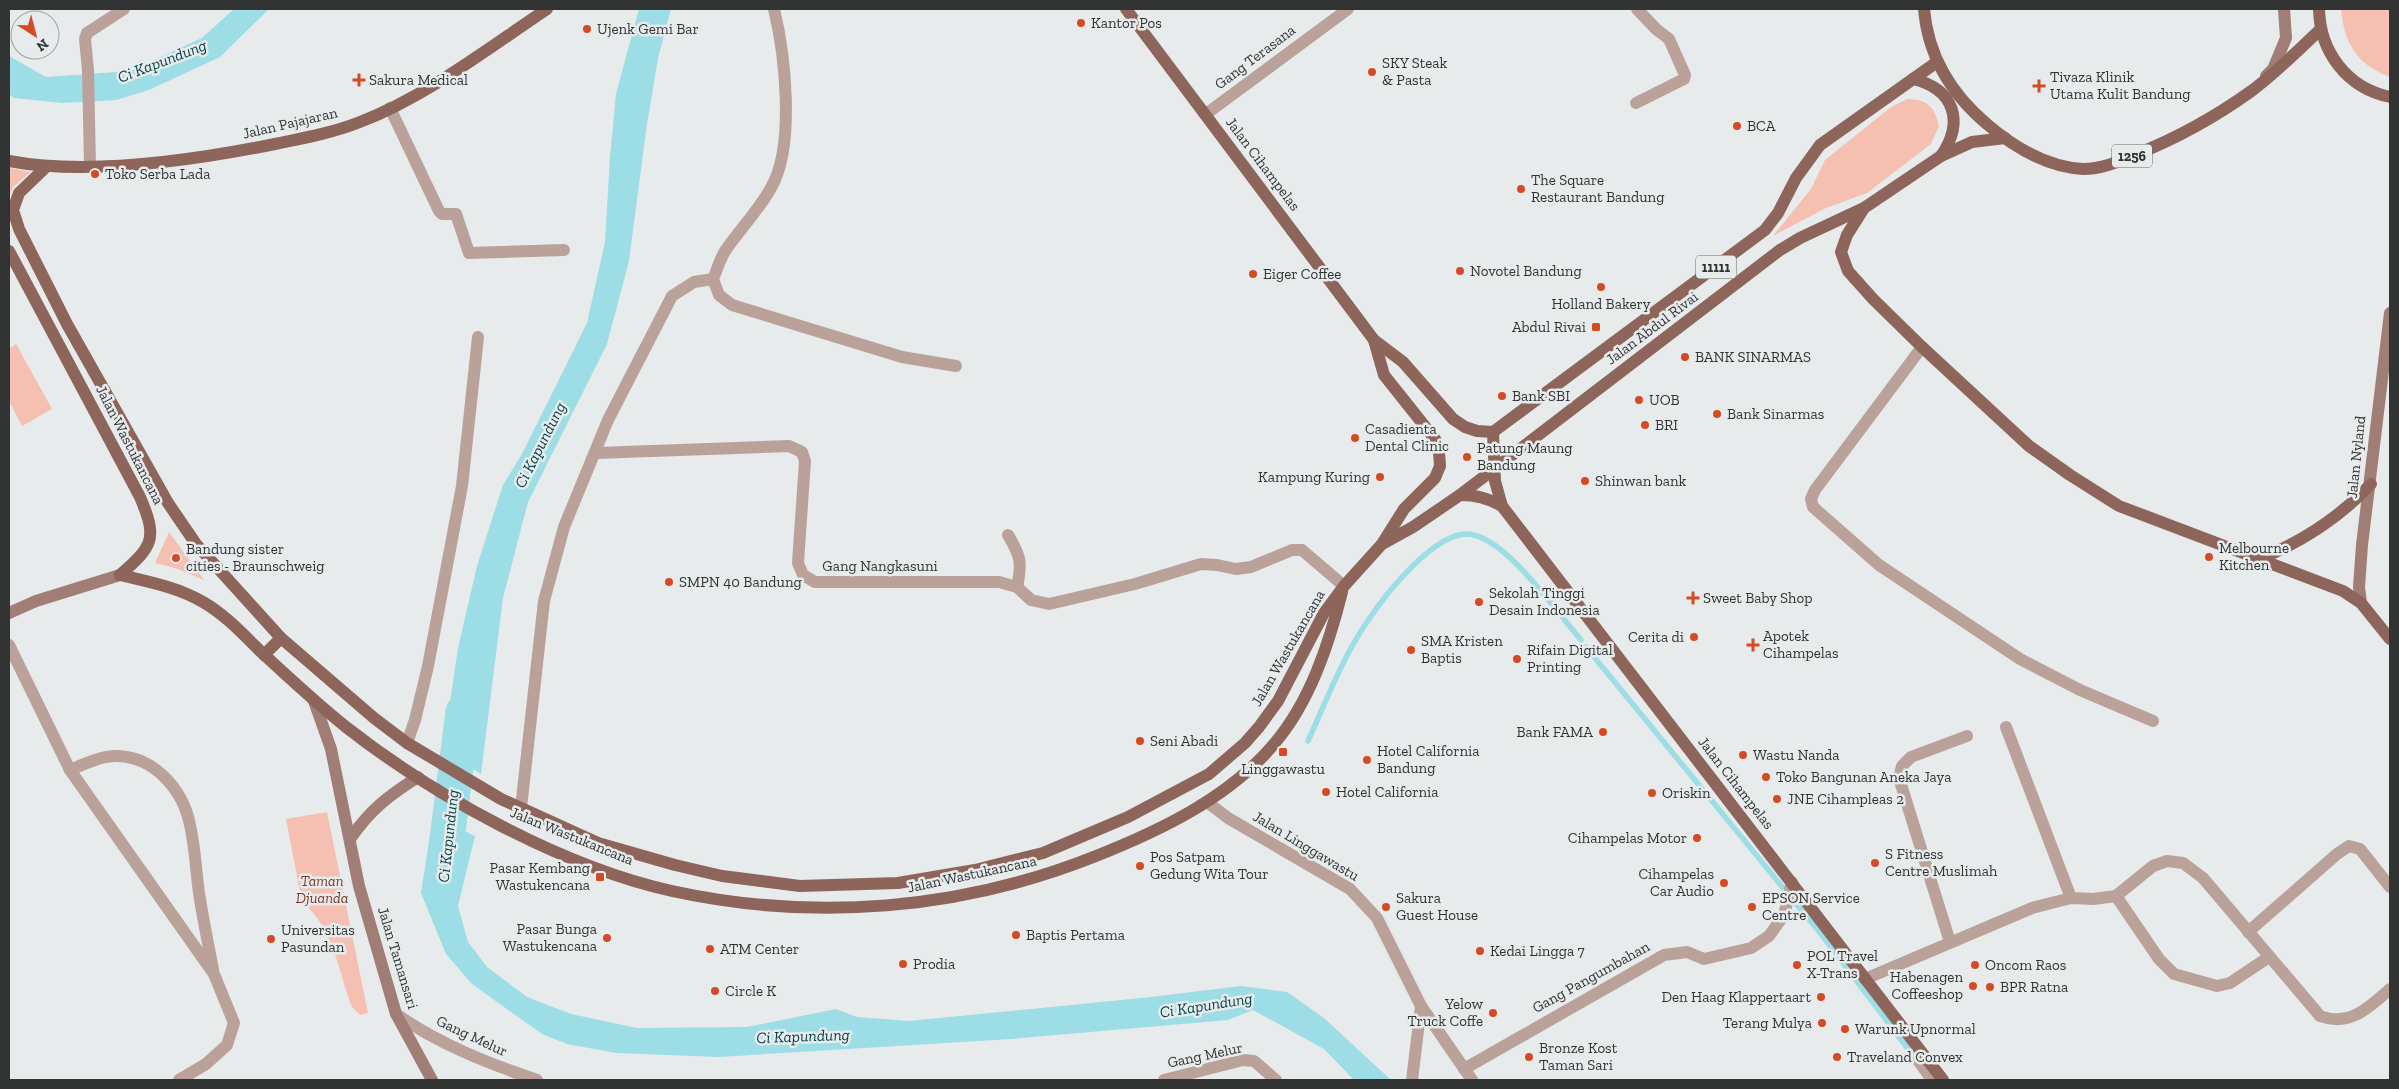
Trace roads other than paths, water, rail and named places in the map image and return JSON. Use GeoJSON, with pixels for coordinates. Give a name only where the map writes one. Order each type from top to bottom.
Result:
{"type":"FeatureCollection","features":[{"type":"Feature","properties":{"kind":"main road","name":"Jalan Pajajaran"},"geometry":{"type":"LineString","coordinates":[[9,161],[46,167],[156,162],[239,151],[321,134],[360,122],[390,108],[465,65],[547,9]]}},
{"type":"Feature","properties":{"kind":"main road","name":"Jalan Cihampelas"},"geometry":{"type":"LineString","coordinates":[[1126,9],[1374,340],[1403,362],[1453,419],[1477,431],[1493,432],[1494,481],[1502,506],[1791,891],[1865,979],[1943,1080]]}},
{"type":"Feature","properties":{"kind":"main road"},"geometry":{"type":"LineString","coordinates":[[1924,9],[1927,33],[1937,62]]}},
{"type":"Feature","properties":{"kind":"main road"},"geometry":{"type":"LineString","coordinates":[[2251,91],[2273,69],[2286,38],[2284,9]]}},
{"type":"Feature","properties":{"kind":"main road"},"geometry":{"type":"LineString","coordinates":[[2319,9],[2321,29],[2329,52],[2343,71],[2361,86],[2390,97]]}},
{"type":"Feature","properties":{"kind":"main road","name":"1256"},"geometry":{"type":"LineString","coordinates":[[1937,62],[1970,107],[2005,138],[2031,153],[2058,165],[2084,169],[2117,163],[2180,135],[2251,91],[2321,29]]}},
{"type":"Feature","properties":{"kind":"main road","name":"Jalan Abdul Rivai"},"geometry":{"type":"LineString","coordinates":[[1493,432],[1765,230],[1778,213],[1796,178],[1820,145],[1937,62]]}},
{"type":"Feature","properties":{"kind":"main road","name":"11111"},"geometry":{"type":"LineString","coordinates":[[1913,79],[1929,83],[1943,93],[1952,108],[1955,125],[1951,141],[1941,156]]}},
{"type":"Feature","properties":{"kind":"main road","name":"Jalan Abdul Rivai"},"geometry":{"type":"LineString","coordinates":[[1442,507],[1780,250],[1800,238],[1864,208],[1941,156],[1972,142],[2005,138]]}},
{"type":"Feature","properties":{"kind":"main road","name":"Jalan Wastukancana"},"geometry":{"type":"LineString","coordinates":[[46,167],[19,193],[13,210],[19,229],[76,341],[168,503],[203,551],[281,638],[367,713],[407,743],[429,758],[501,799],[598,843],[722,876],[800,886],[898,882],[975,870],[1043,853],[1128,818],[1210,774],[1246,743],[1278,701],[1324,613],[1344,586],[1382,544],[1404,509],[1435,478],[1440,466],[1439,452],[1435,440]]}},
{"type":"Feature","properties":{"kind":"main road"},"geometry":{"type":"LineString","coordinates":[[1864,208],[1847,235],[1841,252],[1848,271],[1872,299],[2029,446],[2119,506],[2342,591],[2362,603],[2390,639]]}},
{"type":"Feature","properties":{"kind":"main road","name":"Jalan Wastukancana"},"geometry":{"type":"LineString","coordinates":[[9,251],[140,497],[150,522],[150,540],[146,550],[120,575]]}},
{"type":"Feature","properties":{"kind":"main road","name":"Jalan Nyland"},"geometry":{"type":"LineString","coordinates":[[2362,603],[2359,587],[2362,545],[2371,484],[2380,382],[2390,314]]}},
{"type":"Feature","properties":{"kind":"main road","name":"Jalan Cihampelas"},"geometry":{"type":"LineString","coordinates":[[1374,340],[1384,375],[1435,440]]}},
{"type":"Feature","properties":{"kind":"main road"},"geometry":{"type":"LineString","coordinates":[[2259,559],[2290,547],[2318,529],[2349,507],[2371,484]]}},
{"type":"Feature","properties":{"kind":"main road","name":"Jalan Cihampelas"},"geometry":{"type":"LineString","coordinates":[[1460,495],[1489,498],[1502,506]]}},
{"type":"Feature","properties":{"kind":"main road","name":"Jalan Wastukancana"},"geometry":{"type":"LineString","coordinates":[[1382,544],[1413,527],[1442,507]]}},
{"type":"Feature","properties":{"kind":"main road"},"geometry":{"type":"LineString","coordinates":[[9,613],[36,601],[120,575]]}},
{"type":"Feature","properties":{"kind":"main road","name":"Jalan Wastukancana"},"geometry":{"type":"LineString","coordinates":[[120,575],[177,590],[206,603],[233,625],[314,701],[355,734],[421,779],[491,820],[596,867],[660,888],[728,900],[806,908],[904,905],[983,891],[1050,874],[1102,854],[1207,802],[1255,763],[1274,744],[1295,715],[1313,678],[1334,625],[1344,586]]}},
{"type":"Feature","properties":{"kind":"main road"},"geometry":{"type":"LineString","coordinates":[[264,655],[281,638]]}},
{"type":"Feature","properties":{"kind":"main road","name":"Jalan Tamansari"},"geometry":{"type":"LineString","coordinates":[[314,701],[331,749],[359,886],[396,1014],[432,1080]]}},
{"type":"Feature","properties":{"kind":"main road"},"geometry":{"type":"LineString","coordinates":[[350,839],[365,817],[386,797],[421,779]]}},
{"type":"Feature","properties":{"kind":"main road"},"geometry":{"type":"LineString","coordinates":[[769,905],[772,882]]}},
{"type":"Feature","properties":{"kind":"street"},"geometry":{"type":"LineString","coordinates":[[90,166],[88,70],[84,39],[87,33],[124,9]]}},
{"type":"Feature","properties":{"kind":"street"},"geometry":{"type":"LineString","coordinates":[[774,9],[782,56],[785,92],[781,166],[772,187],[724,253],[713,279],[718,295],[732,305],[894,354],[956,366]]}},
{"type":"Feature","properties":{"kind":"street","name":"Gang Terasana"},"geometry":{"type":"LineString","coordinates":[[1206,114],[1348,9]]}},
{"type":"Feature","properties":{"kind":"street"},"geometry":{"type":"LineString","coordinates":[[1636,103],[1684,79],[1685,75],[1669,39],[1656,29],[1637,9]]}},
{"type":"Feature","properties":{"kind":"street"},"geometry":{"type":"LineString","coordinates":[[390,108],[438,211],[442,214],[456,214],[469,253],[564,250]]}},
{"type":"Feature","properties":{"kind":"street"},"geometry":{"type":"LineString","coordinates":[[521,808],[544,601],[564,527],[608,420],[672,296],[694,282],[713,279]]}},
{"type":"Feature","properties":{"kind":"street"},"geometry":{"type":"LineString","coordinates":[[407,743],[415,720],[428,666],[462,486],[478,337]]}},
{"type":"Feature","properties":{"kind":"street"},"geometry":{"type":"LineString","coordinates":[[1922,347],[1815,490],[1811,499],[1813,507],[1880,565],[2020,659],[2080,690],[2153,722]]}},
{"type":"Feature","properties":{"kind":"street","name":"Gang Nangkasuni"},"geometry":{"type":"LineString","coordinates":[[596,453],[789,446],[802,452],[805,461],[798,563],[803,575],[815,582],[999,582],[1018,588],[1031,600],[1049,604],[1135,584],[1201,564],[1217,564],[1236,569],[1252,567],[1292,550],[1302,550],[1344,586]]}},
{"type":"Feature","properties":{"kind":"street"},"geometry":{"type":"LineString","coordinates":[[1008,535],[1020,557],[1021,570],[1018,588]]}},
{"type":"Feature","properties":{"kind":"street"},"geometry":{"type":"LineString","coordinates":[[9,645],[70,770],[214,974]]}},
{"type":"Feature","properties":{"kind":"street"},"geometry":{"type":"LineString","coordinates":[[2006,727],[2071,898]]}},
{"type":"Feature","properties":{"kind":"street"},"geometry":{"type":"LineString","coordinates":[[1950,942],[1899,778],[1902,766],[1911,757],[1967,736]]}},
{"type":"Feature","properties":{"kind":"street"},"geometry":{"type":"LineString","coordinates":[[70,770],[90,761],[114,756],[134,759],[155,767],[179,797],[190,823],[201,908],[214,974],[234,1023],[227,1045],[206,1064],[179,1080]]}},
{"type":"Feature","properties":{"kind":"street","name":"Jalan Linggawastu"},"geometry":{"type":"LineString","coordinates":[[1207,802],[1228,818],[1350,889],[1377,918],[1421,1006],[1472,1080]]}},
{"type":"Feature","properties":{"kind":"street"},"geometry":{"type":"LineString","coordinates":[[2248,932],[2337,854],[2350,846],[2360,849],[2390,887]]}},
{"type":"Feature","properties":{"kind":"street"},"geometry":{"type":"LineString","coordinates":[[1865,979],[2032,908],[2071,898],[2093,899],[2116,896],[2153,866],[2167,861],[2183,863],[2203,878],[2320,1016],[2333,1021],[2346,1019],[2361,1012],[2390,990]]}},
{"type":"Feature","properties":{"kind":"street","name":"Gang Pangumbahan"},"geometry":{"type":"LineString","coordinates":[[1464,1069],[1664,955],[1687,952],[1704,959],[1752,948],[1769,936],[1784,915],[1791,891]]}},
{"type":"Feature","properties":{"kind":"street"},"geometry":{"type":"LineString","coordinates":[[2116,896],[2159,959],[2174,974],[2217,986],[2230,983],[2269,957]]}},
{"type":"Feature","properties":{"kind":"street"},"geometry":{"type":"LineString","coordinates":[[1412,1080],[1421,1006]]}},
{"type":"Feature","properties":{"kind":"street","name":"Gang Melur"},"geometry":{"type":"LineString","coordinates":[[396,1014],[415,1027],[479,1060],[537,1080]]}},
{"type":"Feature","properties":{"kind":"street","name":"Gang Melur"},"geometry":{"type":"LineString","coordinates":[[1164,1080],[1243,1060],[1254,1061],[1276,1080]]}},
{"type":"Feature","properties":{"kind":"street"},"geometry":{"type":"LineString","coordinates":[[1918,1060],[1932,1080]]}},
{"type":"Feature","properties":{"kind":"water"},"geometry":{"type":"Polygon","coordinates":[[[234,9],[269,9],[220,57],[149,90],[116,100],[62,103],[14,98],[9,94],[9,56],[10,60],[16,60],[46,77],[130,71],[202,38],[234,9]]]}},
{"type":"Feature","properties":{"kind":"water"},"geometry":{"type":"Polygon","coordinates":[[[639,9],[671,9],[658,58],[646,131],[629,261],[607,344],[528,502],[503,598],[481,774],[443,749],[458,648],[477,566],[503,485],[522,454],[587,323],[605,242],[616,94],[639,9]]]}},
{"type":"Feature","properties":{"kind":"water"},"geometry":{"type":"Polygon","coordinates":[[[433,816],[475,836],[458,906],[468,942],[487,967],[527,997],[571,1014],[637,1028],[747,1027],[836,1009],[857,1017],[909,1021],[1151,997],[1241,986],[1287,992],[1324,1018],[1391,1080],[1354,1080],[1324,1049],[1253,1010],[1228,1020],[1011,1039],[719,1057],[616,1053],[567,1044],[542,1034],[472,984],[446,954],[421,893],[433,816]]]}},
{"type":"Feature","properties":{"kind":"waterway"},"geometry":{"type":"LineString","coordinates":[[1308,741],[1342,665],[1375,610],[1399,580],[1429,551],[1445,541],[1460,535],[1474,535],[1488,541],[1502,551],[1532,580],[1581,640]]}},
{"type":"Feature","properties":{"kind":"waterway"},"geometry":{"type":"LineString","coordinates":[[1586,647],[1816,928]]}},
{"type":"Feature","properties":{"kind":"waterway","name":"Ci Kapundung"},"geometry":{"type":"LineString","coordinates":[[443,871],[463,712]]}},
{"type":"Feature","properties":{"kind":"waterway"},"geometry":{"type":"LineString","coordinates":[[1818,930],[1918,1062]]}},
{"type":"Feature","properties":{"kind":"place","name":"Kantor Pos"},"geometry":{"type":"Point","coordinates":[1081,23]}},
{"type":"Feature","properties":{"kind":"place","name":"Ujenk Gemi Bar"},"geometry":{"type":"Point","coordinates":[587,29]}},
{"type":"Feature","properties":{"kind":"place","name":"SKY Steak & Pasta"},"geometry":{"type":"Point","coordinates":[1372,72]}},
{"type":"Feature","properties":{"kind":"place","name":"Sakura Medical"},"geometry":{"type":"Point","coordinates":[359,80]}},
{"type":"Feature","properties":{"kind":"place","name":"Tivaza Klinik Utama Kulit Bandung"},"geometry":{"type":"Point","coordinates":[2039,86]}},
{"type":"Feature","properties":{"kind":"place","name":"BCA"},"geometry":{"type":"Point","coordinates":[1737,126]}},
{"type":"Feature","properties":{"kind":"place","name":"Toko Serba Lada"},"geometry":{"type":"Point","coordinates":[95,174]}},
{"type":"Feature","properties":{"kind":"place","name":"The Square Restaurant Bandung"},"geometry":{"type":"Point","coordinates":[1521,189]}},
{"type":"Feature","properties":{"kind":"place","name":"Novotel Bandung"},"geometry":{"type":"Point","coordinates":[1460,271]}},
{"type":"Feature","properties":{"kind":"place","name":"Eiger Coffee"},"geometry":{"type":"Point","coordinates":[1253,274]}},
{"type":"Feature","properties":{"kind":"place","name":"Holland Bakery"},"geometry":{"type":"Point","coordinates":[1601,287]}},
{"type":"Feature","properties":{"kind":"place","name":"Abdul Rivai"},"geometry":{"type":"Point","coordinates":[1596,327]}},
{"type":"Feature","properties":{"kind":"place","name":"BANK SINARMAS"},"geometry":{"type":"Point","coordinates":[1685,357]}},
{"type":"Feature","properties":{"kind":"place","name":"Bank SBI"},"geometry":{"type":"Point","coordinates":[1502,396]}},
{"type":"Feature","properties":{"kind":"place","name":"UOB"},"geometry":{"type":"Point","coordinates":[1639,400]}},
{"type":"Feature","properties":{"kind":"place","name":"Bank Sinarmas"},"geometry":{"type":"Point","coordinates":[1717,414]}},
{"type":"Feature","properties":{"kind":"place","name":"BRI"},"geometry":{"type":"Point","coordinates":[1645,425]}},
{"type":"Feature","properties":{"kind":"place","name":"Casadienta Dental Clinic"},"geometry":{"type":"Point","coordinates":[1355,438]}},
{"type":"Feature","properties":{"kind":"place","name":"Patung Maung Bandung"},"geometry":{"type":"Point","coordinates":[1467,457]}},
{"type":"Feature","properties":{"kind":"place","name":"Kampung Kuring"},"geometry":{"type":"Point","coordinates":[1380,477]}},
{"type":"Feature","properties":{"kind":"place","name":"Shinwan bank"},"geometry":{"type":"Point","coordinates":[1585,481]}},
{"type":"Feature","properties":{"kind":"place","name":"Melbourne Kitchen"},"geometry":{"type":"Point","coordinates":[2209,557]}},
{"type":"Feature","properties":{"kind":"place","name":"Bandung sister cities - Braunschweig"},"geometry":{"type":"Point","coordinates":[176,558]}},
{"type":"Feature","properties":{"kind":"place","name":"SMPN 40 Bandung"},"geometry":{"type":"Point","coordinates":[669,582]}},
{"type":"Feature","properties":{"kind":"place","name":"Sweet Baby Shop"},"geometry":{"type":"Point","coordinates":[1693,598]}},
{"type":"Feature","properties":{"kind":"place","name":"Sekolah Tinggi Desain Indonesia"},"geometry":{"type":"Point","coordinates":[1479,602]}},
{"type":"Feature","properties":{"kind":"place","name":"Cerita di"},"geometry":{"type":"Point","coordinates":[1694,637]}},
{"type":"Feature","properties":{"kind":"place","name":"Apotek Cihampelas"},"geometry":{"type":"Point","coordinates":[1753,645]}},
{"type":"Feature","properties":{"kind":"place","name":"SMA Kristen Baptis"},"geometry":{"type":"Point","coordinates":[1411,650]}},
{"type":"Feature","properties":{"kind":"place","name":"Rifain Digital Printing"},"geometry":{"type":"Point","coordinates":[1517,659]}},
{"type":"Feature","properties":{"kind":"place","name":"Bank FAMA"},"geometry":{"type":"Point","coordinates":[1603,732]}},
{"type":"Feature","properties":{"kind":"place","name":"Seni Abadi"},"geometry":{"type":"Point","coordinates":[1140,741]}},
{"type":"Feature","properties":{"kind":"place","name":"Linggawastu"},"geometry":{"type":"Point","coordinates":[1283,752]}},
{"type":"Feature","properties":{"kind":"place","name":"Wastu Nanda"},"geometry":{"type":"Point","coordinates":[1743,755]}},
{"type":"Feature","properties":{"kind":"place","name":"Hotel California Bandung"},"geometry":{"type":"Point","coordinates":[1367,760]}},
{"type":"Feature","properties":{"kind":"place","name":"Toko Bangunan Aneka Jaya"},"geometry":{"type":"Point","coordinates":[1766,777]}},
{"type":"Feature","properties":{"kind":"place","name":"Hotel California"},"geometry":{"type":"Point","coordinates":[1326,792]}},
{"type":"Feature","properties":{"kind":"place","name":"Oriskin"},"geometry":{"type":"Point","coordinates":[1652,793]}},
{"type":"Feature","properties":{"kind":"place","name":"JNE Cihampleas 2"},"geometry":{"type":"Point","coordinates":[1777,799]}},
{"type":"Feature","properties":{"kind":"place","name":"Cihampelas Motor"},"geometry":{"type":"Point","coordinates":[1697,838]}},
{"type":"Feature","properties":{"kind":"place","name":"S Fitness Centre Muslimah"},"geometry":{"type":"Point","coordinates":[1875,863]}},
{"type":"Feature","properties":{"kind":"place","name":"Pos Satpam Gedung Wita Tour"},"geometry":{"type":"Point","coordinates":[1140,866]}},
{"type":"Feature","properties":{"kind":"place","name":"Pasar Kembang Wastukencana"},"geometry":{"type":"Point","coordinates":[600,877]}},
{"type":"Feature","properties":{"kind":"place","name":"Cihampelas Car Audio"},"geometry":{"type":"Point","coordinates":[1724,883]}},
{"type":"Feature","properties":{"kind":"place","name":"Sakura Guest House"},"geometry":{"type":"Point","coordinates":[1386,907]}},
{"type":"Feature","properties":{"kind":"place","name":"EPSON Service Centre"},"geometry":{"type":"Point","coordinates":[1752,907]}},
{"type":"Feature","properties":{"kind":"place","name":"Baptis Pertama"},"geometry":{"type":"Point","coordinates":[1016,935]}},
{"type":"Feature","properties":{"kind":"place","name":"Pasar Bunga Wastukencana"},"geometry":{"type":"Point","coordinates":[607,938]}},
{"type":"Feature","properties":{"kind":"place","name":"Universitas Pasundan"},"geometry":{"type":"Point","coordinates":[271,939]}},
{"type":"Feature","properties":{"kind":"place","name":"ATM Center"},"geometry":{"type":"Point","coordinates":[710,949]}},
{"type":"Feature","properties":{"kind":"place","name":"Kedai Lingga 7"},"geometry":{"type":"Point","coordinates":[1480,951]}},
{"type":"Feature","properties":{"kind":"place","name":"Prodia"},"geometry":{"type":"Point","coordinates":[903,964]}},
{"type":"Feature","properties":{"kind":"place","name":"POL Travel X-Trans"},"geometry":{"type":"Point","coordinates":[1797,965]}},
{"type":"Feature","properties":{"kind":"place","name":"Oncom Raos"},"geometry":{"type":"Point","coordinates":[1975,965]}},
{"type":"Feature","properties":{"kind":"place","name":"Habenagen Coffeeshop"},"geometry":{"type":"Point","coordinates":[1973,986]}},
{"type":"Feature","properties":{"kind":"place","name":"BPR Ratna"},"geometry":{"type":"Point","coordinates":[1990,987]}},
{"type":"Feature","properties":{"kind":"place","name":"Circle K"},"geometry":{"type":"Point","coordinates":[715,991]}},
{"type":"Feature","properties":{"kind":"place","name":"Den Haag Klappertaart"},"geometry":{"type":"Point","coordinates":[1821,997]}},
{"type":"Feature","properties":{"kind":"place","name":"Yelow Truck Coffe"},"geometry":{"type":"Point","coordinates":[1493,1013]}},
{"type":"Feature","properties":{"kind":"place","name":"Terang Mulya"},"geometry":{"type":"Point","coordinates":[1822,1023]}},
{"type":"Feature","properties":{"kind":"place","name":"Warunk Upnormal"},"geometry":{"type":"Point","coordinates":[1845,1029]}},
{"type":"Feature","properties":{"kind":"place","name":"Bronze Kost Taman Sari"},"geometry":{"type":"Point","coordinates":[1529,1057]}},
{"type":"Feature","properties":{"kind":"place","name":"Traveland Convex"},"geometry":{"type":"Point","coordinates":[1837,1057]}},
{"type":"Feature","properties":{"kind":"park label","name":"Taman Djuanda"},"geometry":{"type":"Point","coordinates":[322,890]}}]}
